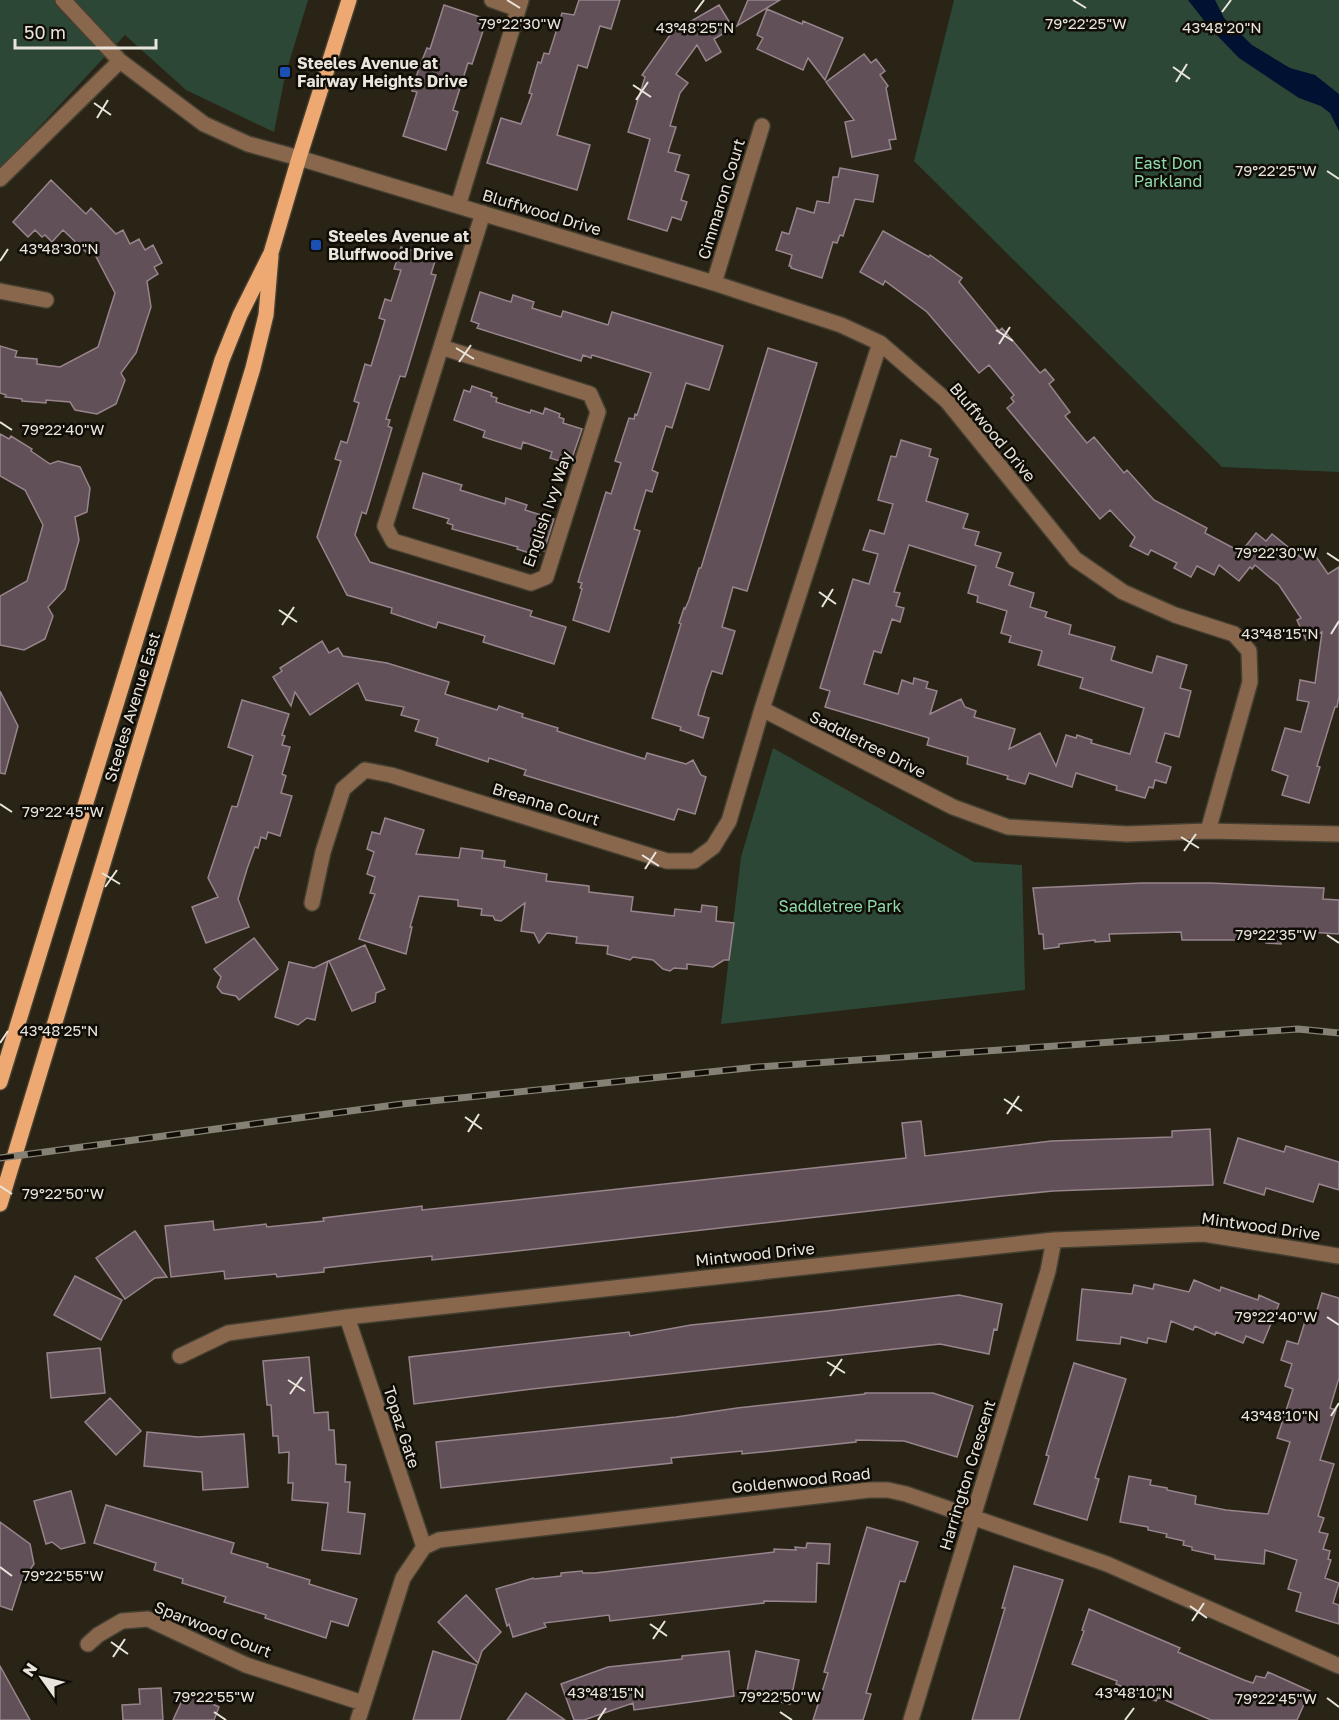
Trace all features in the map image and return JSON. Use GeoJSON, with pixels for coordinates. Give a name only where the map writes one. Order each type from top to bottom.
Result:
{"type":"FeatureCollection","features":[{"type":"Feature","properties":{"kind":"main road","name":"Steeles Avenue East"},"geometry":{"type":"LineString","coordinates":[[0,1204],[253,368],[266,315],[272,253],[299,158],[349,0]]}},
{"type":"Feature","properties":{"kind":"main road","name":"Steeles Avenue East"},"geometry":{"type":"LineString","coordinates":[[0,1082],[222,360],[240,315],[272,253]]}},
{"type":"Feature","properties":{"kind":"street","name":"Bluffwood Drive"},"geometry":{"type":"LineString","coordinates":[[63,0],[120,61],[204,124],[248,144],[714,283],[841,325],[879,343],[947,401],[1075,559],[1123,592],[1174,615],[1234,634],[1249,651],[1250,682],[1208,831]]}},
{"type":"Feature","properties":{"kind":"street"},"geometry":{"type":"LineString","coordinates":[[458,206],[519,5],[492,0]]}},
{"type":"Feature","properties":{"kind":"street"},"geometry":{"type":"LineString","coordinates":[[0,179],[120,61]]}},
{"type":"Feature","properties":{"kind":"street","name":"Cimmaron Court"},"geometry":{"type":"LineString","coordinates":[[714,283],[762,126]]}},
{"type":"Feature","properties":{"kind":"street","name":"English Ivy Way"},"geometry":{"type":"LineString","coordinates":[[441,347],[590,394],[598,412],[546,577],[531,583],[393,541],[385,526],[441,347],[483,213]]}},
{"type":"Feature","properties":{"kind":"street"},"geometry":{"type":"LineString","coordinates":[[0,291],[46,300]]}},
{"type":"Feature","properties":{"kind":"street"},"geometry":{"type":"LineString","coordinates":[[762,709],[879,343]]}},
{"type":"Feature","properties":{"kind":"street","name":"Saddletree Drive"},"geometry":{"type":"LineString","coordinates":[[762,709],[953,807],[1008,827],[1127,834],[1208,831],[1339,834]]}},
{"type":"Feature","properties":{"kind":"street","name":"Breanna Court"},"geometry":{"type":"LineString","coordinates":[[312,903],[323,852],[343,789],[365,770],[391,775],[667,861],[694,861],[713,847],[729,821],[762,709]]}},
{"type":"Feature","properties":{"kind":"street","name":"Mintwood Drive"},"geometry":{"type":"LineString","coordinates":[[180,1356],[228,1333],[347,1317],[1054,1240],[1203,1234],[1339,1256]]}},
{"type":"Feature","properties":{"kind":"street","name":"Harrington Crescent"},"geometry":{"type":"LineString","coordinates":[[911,1720],[1048,1270],[1054,1240]]}},
{"type":"Feature","properties":{"kind":"street","name":"Topaz Gate"},"geometry":{"type":"LineString","coordinates":[[347,1317],[424,1547]]}},
{"type":"Feature","properties":{"kind":"street","name":"Goldenwood Road"},"geometry":{"type":"LineString","coordinates":[[424,1547],[452,1537],[869,1490],[888,1490],[906,1494],[1107,1564],[1339,1666]]}},
{"type":"Feature","properties":{"kind":"street"},"geometry":{"type":"LineString","coordinates":[[358,1720],[403,1578],[424,1547]]}},
{"type":"Feature","properties":{"kind":"street","name":"Sparwood Court"},"geometry":{"type":"LineString","coordinates":[[88,1644],[98,1635],[122,1621],[148,1619],[246,1665],[363,1703]]}},
{"type":"Feature","properties":{"kind":"green space"},"geometry":{"type":"Polygon","coordinates":[[[0,0],[308,0],[285,76],[274,132],[186,90],[125,35],[0,169],[0,0]]]}},
{"type":"Feature","properties":{"kind":"green space","name":"East Don Parkland"},"geometry":{"type":"Polygon","coordinates":[[[954,0],[1339,0],[1339,472],[1222,467],[914,161],[954,0]]]}},
{"type":"Feature","properties":{"kind":"green space","name":"Saddletree Park"},"geometry":{"type":"Polygon","coordinates":[[[773,748],[974,862],[1022,865],[1025,990],[721,1024],[741,857],[773,748]]]}},
{"type":"Feature","properties":{"kind":"water"},"geometry":{"type":"Polygon","coordinates":[[[1188,0],[1215,0],[1224,18],[1252,45],[1290,68],[1315,75],[1339,94],[1339,131],[1330,113],[1321,106],[1299,98],[1239,58],[1210,28],[1188,0]]]}},
{"type":"Feature","properties":{"kind":"building"},"geometry":{"type":"Polygon","coordinates":[[[579,0],[620,0],[611,29],[600,26],[587,68],[578,65],[557,135],[590,145],[577,190],[487,163],[501,118],[521,124],[532,94],[529,93],[538,62],[541,63],[544,53],[549,54],[562,13],[574,15],[579,0]]]}},
{"type":"Feature","properties":{"kind":"building"},"geometry":{"type":"Polygon","coordinates":[[[748,0],[780,0],[737,26],[748,0]]]}},
{"type":"Feature","properties":{"kind":"building"},"geometry":{"type":"Polygon","coordinates":[[[444,5],[480,17],[478,23],[485,25],[472,64],[468,63],[453,110],[458,112],[446,150],[403,136],[417,92],[412,91],[419,68],[427,48],[430,49],[444,5]]]}},
{"type":"Feature","properties":{"kind":"building"},"geometry":{"type":"Polygon","coordinates":[[[719,5],[733,28],[714,39],[721,52],[706,61],[697,45],[676,74],[688,83],[680,93],[670,126],[676,127],[668,152],[680,155],[675,171],[689,175],[681,200],[687,202],[681,220],[672,217],[667,231],[628,219],[650,139],[628,132],[645,77],[642,75],[672,32],[719,5]]]}},
{"type":"Feature","properties":{"kind":"building"},"geometry":{"type":"Polygon","coordinates":[[[767,9],[843,38],[825,80],[808,58],[803,70],[757,49],[763,38],[757,35],[767,9]]]}},
{"type":"Feature","properties":{"kind":"building"},"geometry":{"type":"Polygon","coordinates":[[[864,54],[871,63],[876,59],[885,71],[880,75],[888,86],[886,88],[896,139],[889,140],[891,149],[852,157],[845,122],[854,120],[826,82],[864,54]]]}},
{"type":"Feature","properties":{"kind":"building"},"geometry":{"type":"Polygon","coordinates":[[[840,168],[878,175],[873,202],[855,199],[843,236],[840,235],[837,243],[833,242],[822,278],[791,268],[789,266],[792,255],[776,250],[782,232],[789,234],[797,208],[814,213],[817,201],[829,203],[833,177],[838,177],[840,168]]]}},
{"type":"Feature","properties":{"kind":"building"},"geometry":{"type":"Polygon","coordinates":[[[51,180],[86,214],[91,208],[116,234],[123,230],[130,244],[139,239],[145,250],[153,245],[162,263],[154,267],[158,274],[147,281],[151,307],[136,353],[121,373],[125,380],[116,404],[97,414],[75,410],[70,402],[22,401],[22,399],[5,397],[6,395],[0,393],[0,346],[17,351],[15,357],[37,359],[37,364],[60,367],[98,347],[115,293],[91,247],[86,252],[63,230],[52,242],[35,230],[28,237],[13,222],[51,180]]]}},
{"type":"Feature","properties":{"kind":"building"},"geometry":{"type":"Polygon","coordinates":[[[883,231],[929,257],[930,255],[962,278],[959,282],[999,331],[1002,328],[1040,373],[1045,369],[1054,380],[1049,384],[1070,412],[1065,416],[1087,443],[1094,437],[1124,473],[1127,470],[1154,500],[1207,528],[1205,533],[1241,552],[1256,533],[1266,541],[1272,534],[1303,559],[1313,552],[1328,574],[1339,567],[1339,696],[1317,766],[1320,767],[1309,803],[1282,795],[1288,776],[1272,770],[1285,728],[1301,732],[1309,702],[1297,700],[1300,680],[1315,683],[1322,632],[1306,640],[1297,620],[1301,618],[1279,585],[1255,565],[1252,569],[1250,567],[1239,581],[1219,565],[1214,575],[1197,566],[1191,577],[1174,568],[1177,563],[1151,550],[1148,555],[1130,546],[1135,537],[1110,510],[1100,519],[1007,408],[1014,402],[1011,398],[1014,395],[989,365],[979,373],[927,312],[885,281],[883,285],[860,272],[883,231]]]}},
{"type":"Feature","properties":{"kind":"building"},"geometry":{"type":"Polygon","coordinates":[[[401,247],[436,258],[431,274],[436,275],[405,377],[400,376],[386,419],[390,420],[388,426],[392,428],[366,514],[362,512],[355,535],[370,562],[532,611],[530,616],[566,627],[554,664],[483,642],[485,636],[438,622],[436,628],[391,613],[392,608],[347,595],[317,537],[341,461],[335,459],[341,441],[347,443],[359,403],[354,401],[365,364],[371,366],[385,320],[379,318],[385,299],[391,301],[401,270],[394,269],[401,247]]]}},
{"type":"Feature","properties":{"kind":"building"},"geometry":{"type":"Polygon","coordinates":[[[480,292],[511,302],[513,295],[534,302],[532,308],[561,317],[563,311],[608,325],[612,312],[723,346],[709,390],[686,383],[672,428],[666,426],[652,470],[658,473],[652,492],[646,490],[634,529],[640,531],[609,632],[573,620],[582,589],[580,588],[582,583],[578,582],[606,492],[611,494],[621,463],[615,461],[629,418],[634,419],[635,414],[637,415],[651,373],[592,355],[591,358],[583,355],[581,361],[477,328],[479,324],[471,321],[480,292]]]}},
{"type":"Feature","properties":{"kind":"building"},"geometry":{"type":"Polygon","coordinates":[[[768,348],[817,363],[747,591],[733,587],[722,627],[735,631],[722,674],[712,671],[706,688],[698,715],[709,718],[703,738],[680,730],[681,727],[652,718],[681,624],[679,623],[699,568],[701,568],[768,348]]]}},
{"type":"Feature","properties":{"kind":"building"},"geometry":{"type":"Polygon","coordinates":[[[472,386],[492,393],[491,396],[497,398],[496,402],[530,413],[531,410],[543,414],[545,408],[560,414],[559,417],[564,419],[563,423],[582,429],[570,464],[550,458],[552,452],[523,442],[521,449],[483,437],[485,431],[454,420],[464,390],[470,392],[472,386]]]}},
{"type":"Feature","properties":{"kind":"building"},"geometry":{"type":"Polygon","coordinates":[[[0,434],[9,439],[11,436],[50,464],[58,461],[80,467],[90,488],[87,512],[75,517],[79,540],[65,589],[48,607],[53,616],[45,639],[24,650],[0,645],[0,596],[27,581],[43,525],[25,490],[0,476],[0,434]]]}},
{"type":"Feature","properties":{"kind":"building"},"geometry":{"type":"Polygon","coordinates":[[[901,440],[931,449],[929,456],[938,459],[926,501],[968,514],[963,528],[979,532],[975,545],[1001,553],[996,567],[1013,573],[1009,585],[1034,593],[1030,607],[1047,612],[1045,617],[1071,625],[1069,634],[1115,647],[1111,660],[1152,673],[1157,656],[1187,665],[1180,688],[1191,691],[1179,737],[1165,733],[1156,762],[1171,767],[1166,783],[1155,780],[1153,788],[1149,787],[1145,798],[1116,790],[1117,786],[1076,773],[1072,787],[1029,773],[1025,784],[1007,779],[1008,776],[967,764],[968,757],[927,745],[929,738],[825,707],[830,691],[820,688],[853,579],[869,584],[878,554],[863,550],[870,530],[884,534],[893,504],[878,500],[891,456],[896,457],[901,440]],[[909,545],[894,592],[900,593],[896,606],[904,608],[900,622],[892,619],[881,653],[874,651],[864,684],[898,694],[902,680],[913,684],[914,678],[928,682],[926,688],[937,691],[930,714],[961,699],[965,707],[976,711],[974,717],[1015,729],[1009,749],[1040,733],[1056,766],[1066,735],[1076,738],[1077,735],[1092,740],[1091,743],[1130,754],[1144,708],[1080,688],[1083,678],[1038,665],[1042,651],[1009,642],[1011,636],[1001,633],[1007,611],[977,602],[978,596],[968,593],[976,566],[909,545]]]}},
{"type":"Feature","properties":{"kind":"building"},"geometry":{"type":"Polygon","coordinates":[[[423,473],[462,485],[460,490],[505,504],[506,498],[527,505],[525,510],[554,519],[544,551],[541,550],[539,556],[517,549],[518,547],[452,529],[453,525],[447,523],[449,519],[413,508],[423,473]]]}},
{"type":"Feature","properties":{"kind":"building"},"geometry":{"type":"Polygon","coordinates":[[[322,641],[329,653],[338,648],[343,656],[387,663],[449,682],[445,694],[497,710],[499,706],[523,714],[522,717],[558,728],[557,731],[594,743],[645,759],[647,753],[686,764],[693,760],[701,775],[706,777],[695,814],[678,809],[674,820],[524,775],[526,770],[489,758],[488,762],[436,745],[438,738],[415,731],[419,720],[401,715],[404,707],[366,700],[358,683],[310,715],[295,692],[291,706],[273,677],[282,671],[280,668],[322,641]]]}},
{"type":"Feature","properties":{"kind":"building"},"geometry":{"type":"Polygon","coordinates":[[[0,691],[18,726],[5,774],[0,773],[0,691]]]}},
{"type":"Feature","properties":{"kind":"building"},"geometry":{"type":"Polygon","coordinates":[[[242,700],[289,714],[282,735],[285,736],[282,745],[290,747],[282,774],[286,776],[281,793],[292,796],[280,836],[268,832],[266,839],[261,837],[247,869],[238,899],[249,927],[206,943],[192,907],[218,897],[208,878],[232,806],[237,807],[253,756],[228,747],[242,700]]]}},
{"type":"Feature","properties":{"kind":"building"},"geometry":{"type":"Polygon","coordinates":[[[385,818],[424,830],[416,854],[459,858],[461,848],[483,851],[482,858],[505,861],[504,867],[547,874],[546,881],[589,886],[589,892],[633,897],[631,911],[674,916],[675,909],[701,912],[702,905],[717,907],[716,921],[734,923],[729,960],[724,960],[713,967],[687,964],[687,969],[674,968],[670,971],[663,969],[653,960],[633,957],[630,960],[607,954],[608,946],[576,943],[577,937],[547,933],[539,943],[534,933],[521,931],[525,903],[501,921],[495,920],[493,916],[481,915],[482,909],[458,906],[458,900],[419,896],[410,927],[412,927],[406,954],[359,939],[375,894],[370,893],[375,877],[367,874],[374,852],[367,849],[372,832],[380,834],[385,818]]]}},
{"type":"Feature","properties":{"kind":"building"},"geometry":{"type":"Polygon","coordinates":[[[1142,883],[1210,883],[1324,888],[1323,899],[1339,900],[1339,934],[1292,931],[1292,936],[1281,935],[1281,944],[1266,943],[1267,934],[1238,933],[1238,940],[1182,940],[1181,932],[1109,934],[1110,941],[1095,942],[1095,940],[1059,944],[1059,947],[1044,949],[1043,934],[1039,934],[1033,888],[1142,883]]]}},
{"type":"Feature","properties":{"kind":"building"},"geometry":{"type":"Polygon","coordinates":[[[254,938],[278,969],[239,1000],[236,996],[222,993],[217,987],[221,977],[214,969],[254,938]]]}},
{"type":"Feature","properties":{"kind":"building"},"geometry":{"type":"Polygon","coordinates":[[[365,945],[385,989],[376,993],[375,1002],[352,1011],[329,961],[365,945]]]}},
{"type":"Feature","properties":{"kind":"building"},"geometry":{"type":"Polygon","coordinates":[[[328,961],[315,1020],[307,1018],[298,1025],[275,1017],[289,962],[314,968],[328,961]]]}},
{"type":"Feature","properties":{"kind":"building"},"geometry":{"type":"Polygon","coordinates":[[[921,1121],[925,1156],[1051,1141],[1172,1137],[1172,1131],[1210,1129],[1213,1185],[1053,1191],[1002,1196],[432,1260],[432,1256],[376,1262],[324,1268],[324,1272],[277,1277],[276,1274],[225,1279],[224,1271],[171,1277],[165,1226],[213,1221],[214,1230],[266,1224],[267,1227],[422,1206],[422,1210],[906,1158],[902,1123],[921,1121]]]}},
{"type":"Feature","properties":{"kind":"building"},"geometry":{"type":"Polygon","coordinates":[[[1238,1138],[1284,1152],[1286,1146],[1339,1162],[1339,1190],[1319,1184],[1313,1202],[1266,1188],[1264,1195],[1224,1183],[1238,1138]]]}},
{"type":"Feature","properties":{"kind":"building"},"geometry":{"type":"Polygon","coordinates":[[[135,1231],[167,1277],[155,1278],[125,1299],[96,1258],[135,1231]]]}},
{"type":"Feature","properties":{"kind":"building"},"geometry":{"type":"Polygon","coordinates":[[[75,1276],[122,1300],[101,1340],[54,1315],[75,1276]]]}},
{"type":"Feature","properties":{"kind":"building"},"geometry":{"type":"Polygon","coordinates":[[[1194,1280],[1220,1291],[1221,1287],[1258,1300],[1259,1295],[1279,1304],[1263,1343],[1246,1336],[1243,1343],[1216,1332],[1215,1335],[1195,1326],[1193,1330],[1171,1321],[1166,1342],[1148,1338],[1147,1343],[1121,1337],[1120,1344],[1077,1340],[1082,1289],[1132,1294],[1134,1285],[1153,1289],[1154,1284],[1189,1292],[1194,1280]]]}},
{"type":"Feature","properties":{"kind":"building"},"geometry":{"type":"Polygon","coordinates":[[[1322,1293],[1339,1298],[1339,1378],[1330,1408],[1336,1410],[1320,1460],[1334,1464],[1318,1516],[1324,1518],[1319,1532],[1328,1534],[1323,1549],[1330,1551],[1328,1559],[1331,1560],[1325,1578],[1339,1583],[1333,1603],[1339,1605],[1339,1624],[1296,1611],[1301,1593],[1288,1589],[1297,1560],[1265,1550],[1264,1564],[1215,1559],[1215,1555],[1192,1550],[1192,1547],[1183,1545],[1184,1541],[1166,1537],[1167,1534],[1148,1530],[1148,1527],[1120,1522],[1129,1476],[1151,1480],[1150,1485],[1196,1496],[1195,1504],[1268,1514],[1290,1442],[1277,1438],[1293,1389],[1285,1386],[1292,1364],[1281,1360],[1287,1341],[1298,1344],[1307,1315],[1315,1317],[1322,1293]]]}},
{"type":"Feature","properties":{"kind":"building"},"geometry":{"type":"Polygon","coordinates":[[[959,1295],[1002,1304],[989,1354],[940,1344],[414,1404],[409,1357],[629,1332],[630,1336],[691,1325],[959,1295]]]}},
{"type":"Feature","properties":{"kind":"building"},"geometry":{"type":"Polygon","coordinates":[[[100,1348],[105,1393],[51,1398],[47,1353],[100,1348]]]}},
{"type":"Feature","properties":{"kind":"building"},"geometry":{"type":"Polygon","coordinates":[[[309,1357],[314,1413],[328,1412],[329,1430],[334,1430],[336,1464],[346,1465],[345,1482],[350,1482],[348,1512],[365,1514],[360,1554],[322,1550],[328,1503],[292,1500],[293,1483],[288,1483],[289,1452],[279,1453],[278,1436],[273,1436],[271,1405],[267,1405],[263,1361],[309,1357]]]}},
{"type":"Feature","properties":{"kind":"building"},"geometry":{"type":"Polygon","coordinates":[[[1074,1363],[1126,1379],[1095,1478],[1099,1479],[1087,1520],[1034,1504],[1049,1456],[1046,1455],[1074,1363]]]}},
{"type":"Feature","properties":{"kind":"building"},"geometry":{"type":"Polygon","coordinates":[[[865,1393],[933,1393],[973,1406],[957,1457],[904,1441],[856,1440],[856,1442],[742,1454],[742,1451],[671,1458],[672,1463],[441,1488],[436,1442],[676,1417],[865,1393]]]}},
{"type":"Feature","properties":{"kind":"building"},"geometry":{"type":"Polygon","coordinates":[[[110,1398],[141,1431],[116,1455],[85,1422],[110,1398]]]}},
{"type":"Feature","properties":{"kind":"building"},"geometry":{"type":"Polygon","coordinates":[[[147,1432],[198,1437],[244,1434],[248,1487],[203,1490],[202,1472],[144,1466],[147,1432]]]}},
{"type":"Feature","properties":{"kind":"building"},"geometry":{"type":"Polygon","coordinates":[[[71,1491],[85,1543],[61,1549],[52,1542],[46,1544],[34,1501],[71,1491]]]}},
{"type":"Feature","properties":{"kind":"building"},"geometry":{"type":"Polygon","coordinates":[[[106,1505],[234,1543],[231,1553],[310,1580],[309,1584],[357,1599],[348,1626],[331,1621],[326,1638],[224,1602],[226,1597],[182,1583],[183,1579],[154,1570],[156,1563],[94,1543],[106,1505]]]}},
{"type":"Feature","properties":{"kind":"building"},"geometry":{"type":"Polygon","coordinates":[[[0,1522],[30,1544],[34,1564],[21,1582],[12,1610],[0,1606],[0,1522]]]}},
{"type":"Feature","properties":{"kind":"building"},"geometry":{"type":"Polygon","coordinates":[[[867,1527],[918,1542],[905,1582],[900,1581],[866,1693],[871,1694],[863,1720],[813,1720],[828,1673],[824,1672],[867,1527]]]}},
{"type":"Feature","properties":{"kind":"building"},"geometry":{"type":"Polygon","coordinates":[[[807,1543],[830,1544],[829,1564],[817,1563],[816,1602],[764,1601],[764,1603],[610,1621],[609,1615],[544,1623],[546,1627],[513,1637],[509,1624],[507,1626],[496,1589],[533,1578],[561,1576],[561,1573],[582,1571],[583,1573],[595,1573],[774,1552],[774,1549],[796,1550],[795,1547],[806,1548],[807,1543]]]}},
{"type":"Feature","properties":{"kind":"building"},"geometry":{"type":"Polygon","coordinates":[[[1014,1566],[1063,1580],[1019,1720],[972,1720],[1005,1608],[1002,1608],[1014,1566]]]}},
{"type":"Feature","properties":{"kind":"building"},"geometry":{"type":"Polygon","coordinates":[[[466,1595],[501,1632],[482,1651],[478,1663],[438,1622],[466,1595]]]}},
{"type":"Feature","properties":{"kind":"building"},"geometry":{"type":"Polygon","coordinates":[[[1089,1609],[1180,1648],[1178,1652],[1244,1680],[1253,1683],[1256,1676],[1265,1678],[1268,1672],[1310,1691],[1297,1720],[1211,1720],[1158,1697],[1156,1701],[1116,1684],[1117,1681],[1072,1664],[1089,1609]]]}},
{"type":"Feature","properties":{"kind":"building"},"geometry":{"type":"Polygon","coordinates":[[[433,1651],[477,1665],[460,1720],[413,1720],[433,1651]]]}},
{"type":"Feature","properties":{"kind":"building"},"geometry":{"type":"Polygon","coordinates":[[[729,1651],[734,1696],[634,1710],[633,1703],[584,1720],[574,1720],[561,1684],[608,1667],[729,1651]]]}},
{"type":"Feature","properties":{"kind":"building"},"geometry":{"type":"Polygon","coordinates":[[[756,1651],[799,1660],[790,1704],[746,1695],[756,1651]]]}},
{"type":"Feature","properties":{"kind":"building"},"geometry":{"type":"Polygon","coordinates":[[[0,1666],[30,1720],[0,1720],[0,1666]]]}},
{"type":"Feature","properties":{"kind":"building"},"geometry":{"type":"Polygon","coordinates":[[[161,1688],[163,1720],[123,1720],[122,1705],[140,1704],[139,1689],[161,1688]]]}},
{"type":"Feature","properties":{"kind":"building"},"geometry":{"type":"Polygon","coordinates":[[[186,1692],[219,1707],[214,1720],[173,1720],[186,1692]]]}},
{"type":"Feature","properties":{"kind":"building"},"geometry":{"type":"Polygon","coordinates":[[[526,1693],[565,1720],[507,1720],[526,1693]]]}},
{"type":"Feature","properties":{"kind":"railway"},"geometry":{"type":"LineString","coordinates":[[0,1158],[402,1104],[757,1067],[1298,1029],[1339,1033]]}},
{"type":"Feature","properties":{"kind":"place","name":"Steeles Avenue at Fairway Heights Drive"},"geometry":{"type":"Point","coordinates":[285,72]}},
{"type":"Feature","properties":{"kind":"place","name":"Steeles Avenue at Bluffwood Drive"},"geometry":{"type":"Point","coordinates":[316,245]}}]}
